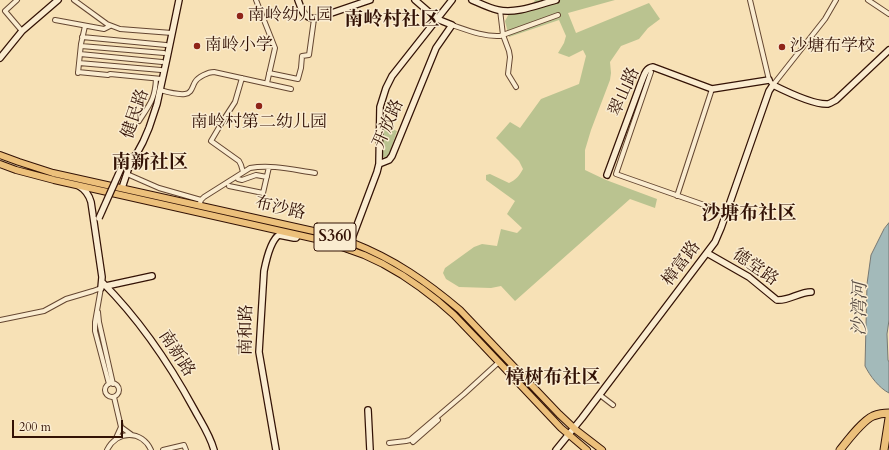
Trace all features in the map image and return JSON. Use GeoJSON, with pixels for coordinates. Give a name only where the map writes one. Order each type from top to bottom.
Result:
{"type":"FeatureCollection","features":[{"type":"Feature","properties":{"kind":"highway"},"geometry":{"type":"LineString","coordinates":[[840,450],[872,416],[889,413]]}},
{"type":"Feature","properties":{"kind":"highway"},"geometry":{"type":"LineString","coordinates":[[884,450],[889,418]]}},
{"type":"Feature","properties":{"kind":"main road","name":"布沙路"},"geometry":{"type":"LineString","coordinates":[[0,156],[53,173],[200,203],[319,232],[351,242],[381,255],[406,269],[443,295],[460,310],[559,414],[598,449]]}},
{"type":"Feature","properties":{"kind":"main road","name":"布沙路"},"geometry":{"type":"LineString","coordinates":[[0,164],[16,170],[79,186],[325,241],[364,255],[383,264],[422,288],[454,315],[568,436],[587,450]]}},
{"type":"Feature","properties":{"kind":"street"},"geometry":{"type":"LineString","coordinates":[[18,0],[4,10],[22,31]]}},
{"type":"Feature","properties":{"kind":"street"},"geometry":{"type":"LineString","coordinates":[[1,54],[22,31],[58,0]]}},
{"type":"Feature","properties":{"kind":"street"},"geometry":{"type":"LineString","coordinates":[[74,0],[110,26],[120,29],[172,33]]}},
{"type":"Feature","properties":{"kind":"street","name":"健民路"},"geometry":{"type":"LineString","coordinates":[[95,224],[123,164],[136,155],[149,128],[157,104],[160,90],[159,79],[172,33],[179,0]]}},
{"type":"Feature","properties":{"kind":"street"},"geometry":{"type":"LineString","coordinates":[[256,0],[275,48],[267,83]]}},
{"type":"Feature","properties":{"kind":"street"},"geometry":{"type":"LineString","coordinates":[[298,0],[304,14],[310,18],[370,0]]}},
{"type":"Feature","properties":{"kind":"street"},"geometry":{"type":"LineString","coordinates":[[415,0],[437,19],[493,37],[503,35],[558,15]]}},
{"type":"Feature","properties":{"kind":"street"},"geometry":{"type":"LineString","coordinates":[[379,164],[380,107],[386,88],[392,76],[452,0]]}},
{"type":"Feature","properties":{"kind":"street"},"geometry":{"type":"LineString","coordinates":[[472,0],[488,7],[510,11],[523,10],[556,0]]}},
{"type":"Feature","properties":{"kind":"street"},"geometry":{"type":"LineString","coordinates":[[750,0],[771,83],[791,93],[821,104],[829,104],[836,100],[889,50]]}},
{"type":"Feature","properties":{"kind":"street"},"geometry":{"type":"LineString","coordinates":[[771,83],[825,19],[836,0]]}},
{"type":"Feature","properties":{"kind":"street"},"geometry":{"type":"LineString","coordinates":[[868,0],[889,14]]}},
{"type":"Feature","properties":{"kind":"street"},"geometry":{"type":"LineString","coordinates":[[500,10],[503,35],[510,57],[508,74],[516,87]]}},
{"type":"Feature","properties":{"kind":"street"},"geometry":{"type":"LineString","coordinates":[[269,73],[298,79],[302,56],[309,55],[314,18]]}},
{"type":"Feature","properties":{"kind":"street"},"geometry":{"type":"LineString","coordinates":[[54,20],[104,29],[110,26]]}},
{"type":"Feature","properties":{"kind":"street","name":"开放路"},"geometry":{"type":"LineString","coordinates":[[348,249],[379,164],[389,160],[392,156],[436,48],[452,25]]}},
{"type":"Feature","properties":{"kind":"street"},"geometry":{"type":"LineString","coordinates":[[85,26],[82,37],[78,73],[110,74],[159,79],[152,101],[141,114],[139,121]]}},
{"type":"Feature","properties":{"kind":"street"},"geometry":{"type":"LineString","coordinates":[[82,37],[166,45]]}},
{"type":"Feature","properties":{"kind":"street"},"geometry":{"type":"LineString","coordinates":[[81,46],[164,53]]}},
{"type":"Feature","properties":{"kind":"street"},"geometry":{"type":"LineString","coordinates":[[80,54],[162,62]]}},
{"type":"Feature","properties":{"kind":"street"},"geometry":{"type":"LineString","coordinates":[[79,63],[161,70]]}},
{"type":"Feature","properties":{"kind":"street","name":"翠山路"},"geometry":{"type":"LineString","coordinates":[[607,175],[641,83],[649,68],[653,67],[712,89],[771,83]]}},
{"type":"Feature","properties":{"kind":"street"},"geometry":{"type":"LineString","coordinates":[[160,90],[186,94],[192,89],[198,79],[210,72],[290,89]]}},
{"type":"Feature","properties":{"kind":"street"},"geometry":{"type":"LineString","coordinates":[[652,72],[616,174],[727,213]]}},
{"type":"Feature","properties":{"kind":"street"},"geometry":{"type":"LineString","coordinates":[[242,78],[235,102],[224,118],[212,141],[239,161],[242,165],[243,172]]}},
{"type":"Feature","properties":{"kind":"street","name":"樟富路"},"geometry":{"type":"LineString","coordinates":[[556,450],[600,395],[707,253],[718,235],[727,213],[771,83]]}},
{"type":"Feature","properties":{"kind":"street"},"geometry":{"type":"LineString","coordinates":[[677,196],[712,89]]}},
{"type":"Feature","properties":{"kind":"street"},"geometry":{"type":"LineString","coordinates":[[122,188],[131,163],[136,155]]}},
{"type":"Feature","properties":{"kind":"street"},"geometry":{"type":"LineString","coordinates":[[127,174],[200,203],[204,197],[250,168],[258,166],[276,167],[315,173]]}},
{"type":"Feature","properties":{"kind":"street"},"geometry":{"type":"LineString","coordinates":[[229,186],[255,193],[263,193],[269,167]]}},
{"type":"Feature","properties":{"kind":"street"},"geometry":{"type":"LineString","coordinates":[[238,179],[251,178],[259,175],[266,176]]}},
{"type":"Feature","properties":{"kind":"street"},"geometry":{"type":"LineString","coordinates":[[79,186],[87,192],[92,202],[103,285],[98,307],[99,322],[111,384]]}},
{"type":"Feature","properties":{"kind":"street"},"geometry":{"type":"LineString","coordinates":[[92,202],[94,194],[99,190]]}},
{"type":"Feature","properties":{"kind":"street","name":"南和路"},"geometry":{"type":"LineString","coordinates":[[276,450],[259,352],[264,271],[274,240],[277,236],[279,235],[296,238],[298,234]]}},
{"type":"Feature","properties":{"kind":"street","name":"德堂路"},"geometry":{"type":"LineString","coordinates":[[707,253],[749,277],[777,300],[786,300],[811,292]]}},
{"type":"Feature","properties":{"kind":"street"},"geometry":{"type":"LineString","coordinates":[[0,320],[44,311],[66,299],[93,291],[103,285],[152,276]]}},
{"type":"Feature","properties":{"kind":"street","name":"南新路"},"geometry":{"type":"LineString","coordinates":[[103,285],[114,294],[143,328],[160,351],[203,424],[214,450]]}},
{"type":"Feature","properties":{"kind":"street"},"geometry":{"type":"LineString","coordinates":[[413,442],[500,363]]}},
{"type":"Feature","properties":{"kind":"street"},"geometry":{"type":"LineString","coordinates":[[389,443],[410,440],[500,363]]}},
{"type":"Feature","properties":{"kind":"street"},"geometry":{"type":"LineString","coordinates":[[111,384],[106,387],[105,390],[106,394],[114,397]]}},
{"type":"Feature","properties":{"kind":"street"},"geometry":{"type":"LineString","coordinates":[[111,384],[116,385],[118,389],[117,395],[114,397]]}},
{"type":"Feature","properties":{"kind":"street"},"geometry":{"type":"LineString","coordinates":[[600,395],[613,405]]}},
{"type":"Feature","properties":{"kind":"street"},"geometry":{"type":"LineString","coordinates":[[114,397],[121,426],[116,439]]}},
{"type":"Feature","properties":{"kind":"street"},"geometry":{"type":"LineString","coordinates":[[368,410],[370,450]]}},
{"type":"Feature","properties":{"kind":"street"},"geometry":{"type":"LineString","coordinates":[[121,426],[132,435]]}},
{"type":"Feature","properties":{"kind":"street"},"geometry":{"type":"LineString","coordinates":[[107,450],[110,444],[116,439],[132,435],[138,436],[144,440],[151,450]]}},
{"type":"Feature","properties":{"kind":"street"},"geometry":{"type":"LineString","coordinates":[[163,450],[184,444],[186,450]]}},
{"type":"Feature","properties":{"kind":"green space"},"geometry":{"type":"Polygon","coordinates":[[[535,0],[615,0],[568,13],[576,33],[649,3],[660,19],[648,28],[639,39],[621,46],[610,62],[610,80],[585,150],[585,170],[606,180],[657,199],[655,208],[630,199],[515,301],[501,286],[491,288],[459,287],[446,279],[443,273],[445,268],[474,247],[482,244],[497,246],[501,229],[517,233],[522,228],[507,214],[515,201],[486,180],[486,175],[490,174],[509,183],[517,178],[523,169],[519,161],[496,138],[510,122],[520,128],[541,99],[579,84],[586,56],[583,50],[569,57],[558,53],[566,36],[559,20],[509,37],[505,21],[512,8],[532,5],[535,0]]]}},
{"type":"Feature","properties":{"kind":"green space"},"geometry":{"type":"Polygon","coordinates":[[[383,125],[397,131],[388,157],[386,158],[382,155],[383,125]]]}},
{"type":"Feature","properties":{"kind":"water"},"geometry":{"type":"Polygon","coordinates":[[[889,223],[889,320],[887,334],[889,393],[875,381],[865,366],[867,284],[871,255],[884,229],[889,223]]]}},
{"type":"Feature","properties":{"kind":"place","name":"南岭幼儿园"},"geometry":{"type":"Point","coordinates":[240,16]}},
{"type":"Feature","properties":{"kind":"place","name":"南岭小学"},"geometry":{"type":"Point","coordinates":[197,46]}},
{"type":"Feature","properties":{"kind":"place","name":"沙塘布学校"},"geometry":{"type":"Point","coordinates":[782,47]}},
{"type":"Feature","properties":{"kind":"place","name":"南岭村第二幼儿园"},"geometry":{"type":"Point","coordinates":[259,106]}},
{"type":"Feature","properties":{"kind":"district","name":"南岭村社区"},"geometry":{"type":"Point","coordinates":[392,21]}},
{"type":"Feature","properties":{"kind":"district","name":"南新社区"},"geometry":{"type":"Point","coordinates":[150,164]}},
{"type":"Feature","properties":{"kind":"district","name":"沙塘布社区"},"geometry":{"type":"Point","coordinates":[749,215]}},
{"type":"Feature","properties":{"kind":"district","name":"樟树布社区"},"geometry":{"type":"Point","coordinates":[553,379]}},
{"type":"Feature","properties":{"kind":"water label","name":"沙湾河"},"geometry":{"type":"Point","coordinates":[861,309]}}]}
